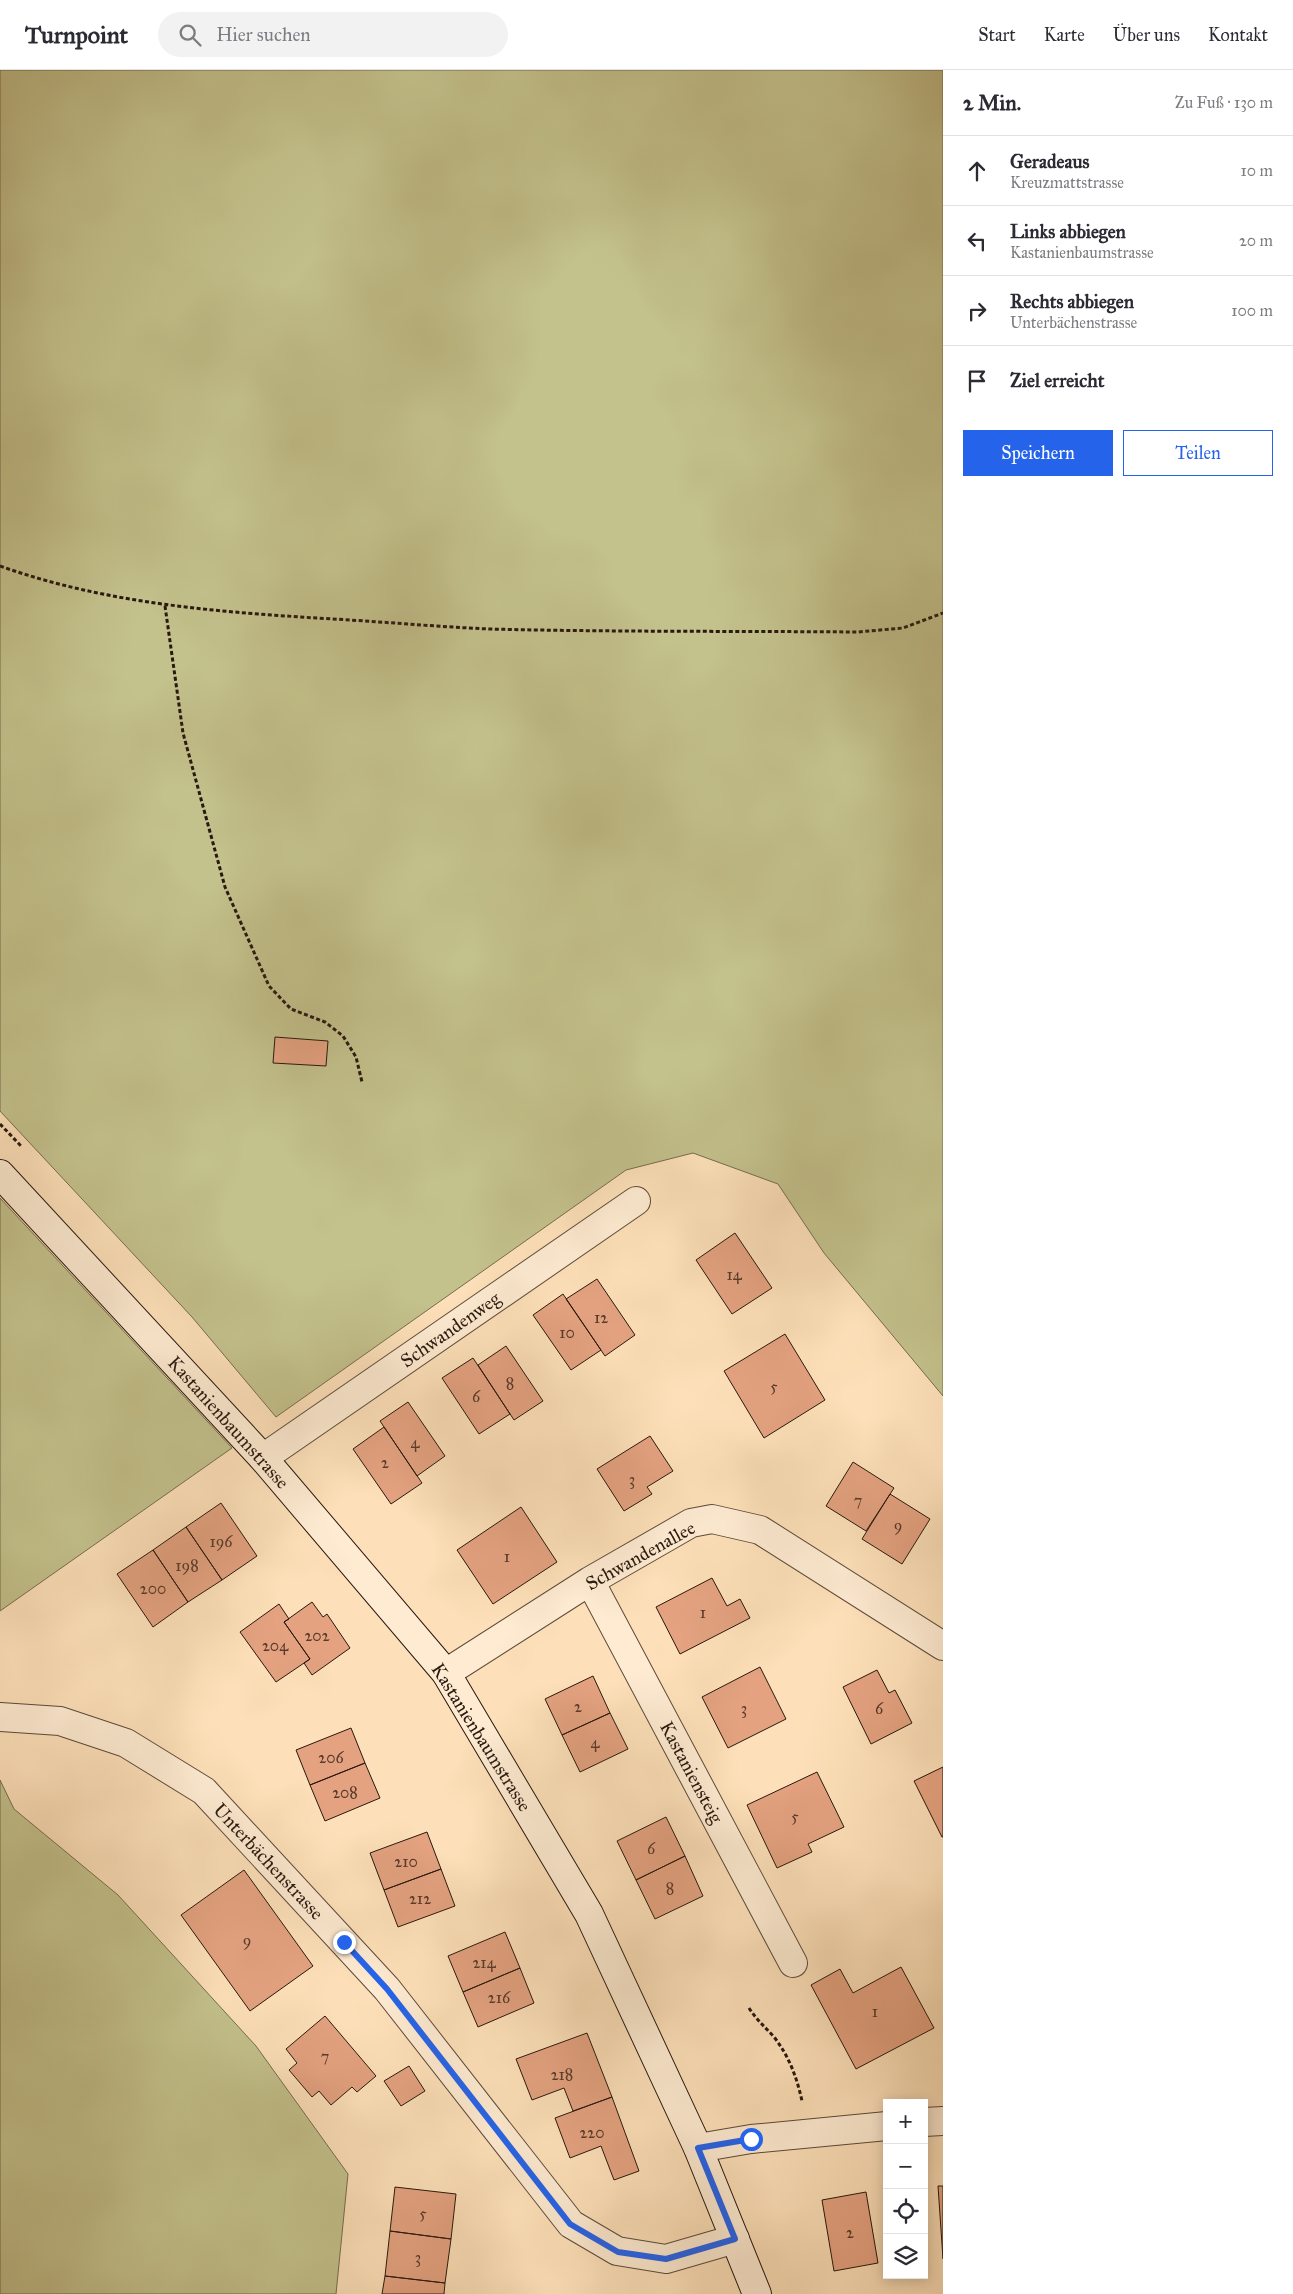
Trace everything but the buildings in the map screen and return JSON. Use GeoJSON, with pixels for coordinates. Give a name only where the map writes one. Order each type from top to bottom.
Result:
{"type":"FeatureCollection","features":[{"type":"Feature","properties":{"kind":"street","name":"Kastanienbaumstrasse"},"geometry":{"type":"LineString","coordinates":[[0,1174],[263,1458],[446,1673],[589,1914],[698,2148],[757,2294]]}},
{"type":"Feature","properties":{"kind":"street","name":"Schwandenweg"},"geometry":{"type":"LineString","coordinates":[[263,1458],[636,1201]]}},
{"type":"Feature","properties":{"kind":"street","name":"Schwandenallee"},"geometry":{"type":"LineString","coordinates":[[446,1673],[590,1581],[691,1523],[712,1519],[760,1530],[943,1646]]}},
{"type":"Feature","properties":{"kind":"street","name":"Kastaniensteig"},"geometry":{"type":"LineString","coordinates":[[590,1581],[793,1963]]}},
{"type":"Feature","properties":{"kind":"street","name":"Unterbächenstrasse"},"geometry":{"type":"LineString","coordinates":[[0,1717],[60,1721],[126,1743],[204,1791],[387,1989],[570,2224],[618,2252],[666,2259],[735,2239]]}},
{"type":"Feature","properties":{"kind":"street"},"geometry":{"type":"LineString","coordinates":[[928,2122],[943,2121]]}},
{"type":"Feature","properties":{"kind":"street"},"geometry":{"type":"LineString","coordinates":[[698,2148],[751,2139],[883,2126]]}},
{"type":"Feature","properties":{"kind":"path"},"geometry":{"type":"LineString","coordinates":[[0,566],[23,574],[132,601],[165,606],[295,617],[488,629],[858,632],[903,628],[943,613]]}},
{"type":"Feature","properties":{"kind":"path"},"geometry":{"type":"LineString","coordinates":[[165,606],[184,733],[225,887],[269,986],[291,1009],[325,1022],[343,1036],[356,1058],[362,1082]]}},
{"type":"Feature","properties":{"kind":"path"},"geometry":{"type":"LineString","coordinates":[[749,2008],[761,2025],[774,2037],[791,2063],[803,2109]]}},
{"type":"Feature","properties":{"kind":"shaded area"},"geometry":{"type":"Polygon","coordinates":[[[0,70],[943,70],[943,1396],[824,1253],[778,1184],[693,1153],[626,1170],[276,1417],[192,1317],[0,1111],[0,70]]]}},
{"type":"Feature","properties":{"kind":"shaded area"},"geometry":{"type":"Polygon","coordinates":[[[0,1198],[232,1448],[0,1611],[0,1198]]]}},
{"type":"Feature","properties":{"kind":"shaded area"},"geometry":{"type":"Polygon","coordinates":[[[0,1780],[14,1809],[118,1895],[256,2046],[348,2174],[336,2294],[0,2294],[0,1780]]]}},
{"type":"Feature","properties":{"kind":"route"},"geometry":{"type":"LineString","coordinates":[[344,1942],[387,1989],[570,2224],[618,2252],[666,2259],[735,2239],[698,2148],[751,2139]]}}]}
